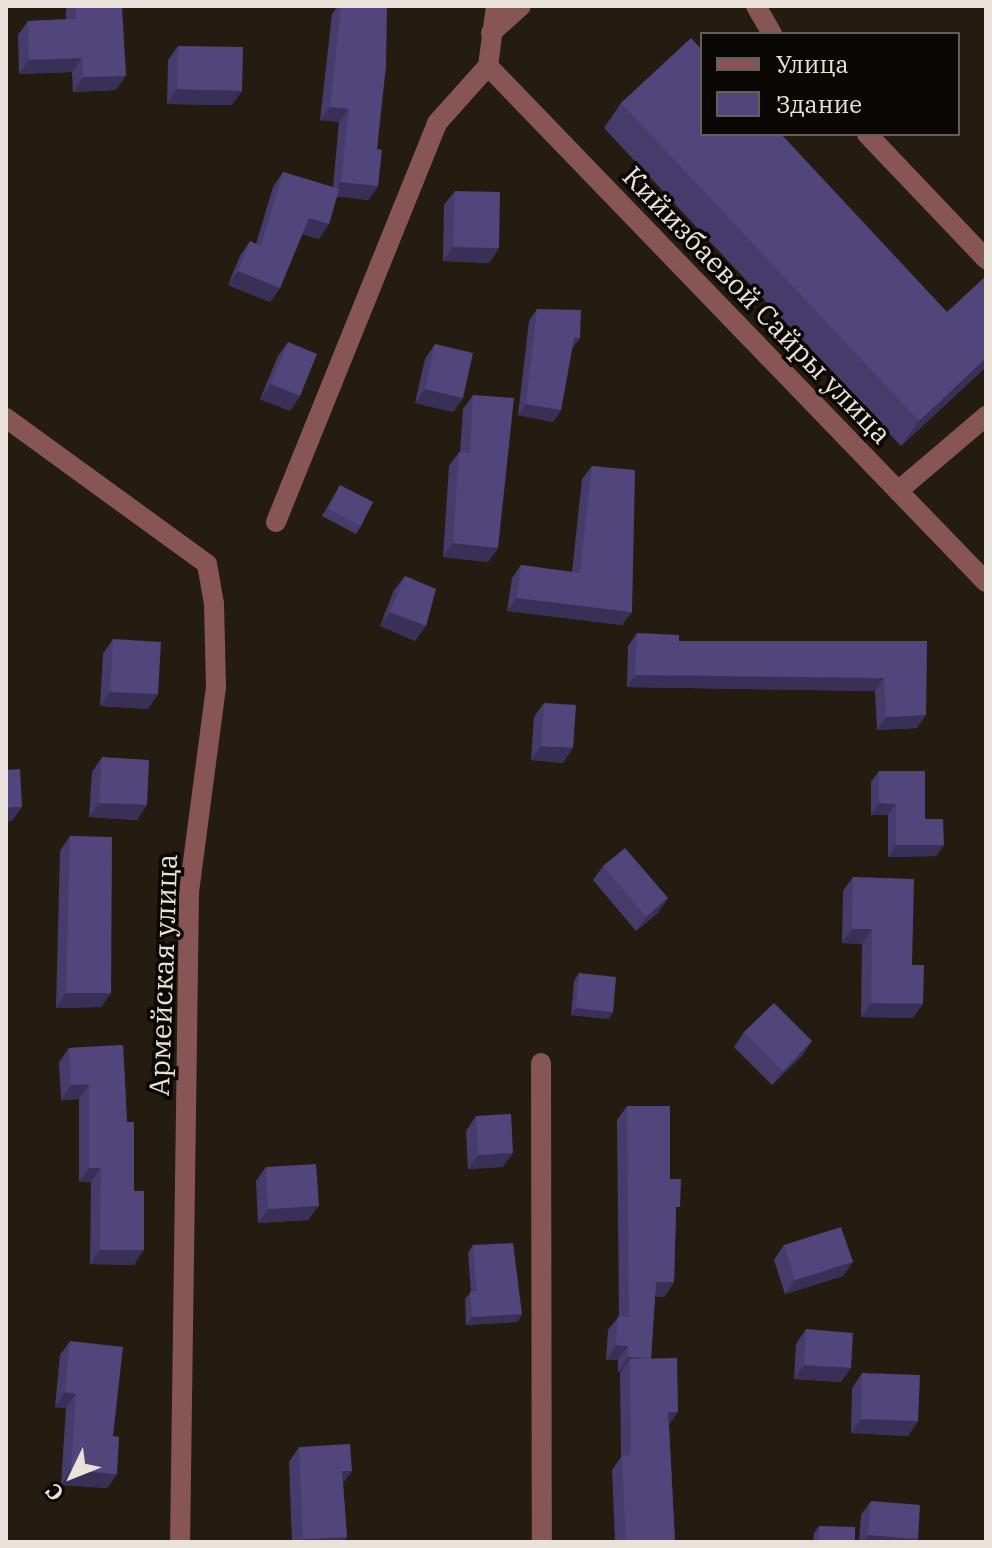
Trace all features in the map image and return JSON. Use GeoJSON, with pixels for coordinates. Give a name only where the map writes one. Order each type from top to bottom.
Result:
{"type":"FeatureCollection","features":[{"type":"Feature","properties":{"kind":"street"},"geometry":{"type":"LineString","coordinates":[[276,522],[437,123],[488,66],[496,6]]}},
{"type":"Feature","properties":{"kind":"street"},"geometry":{"type":"LineString","coordinates":[[491,33],[521,6]]}},
{"type":"Feature","properties":{"kind":"street"},"geometry":{"type":"LineString","coordinates":[[756,6],[761,23],[770,32]]}},
{"type":"Feature","properties":{"kind":"street","name":"Кийизбаевой Сайры улица"},"geometry":{"type":"LineString","coordinates":[[488,66],[986,582]]}},
{"type":"Feature","properties":{"kind":"street"},"geometry":{"type":"LineString","coordinates":[[869,136],[986,259]]}},
{"type":"Feature","properties":{"kind":"street"},"geometry":{"type":"LineString","coordinates":[[898,491],[986,416]]}},
{"type":"Feature","properties":{"kind":"street","name":"Армейская улица"},"geometry":{"type":"LineString","coordinates":[[6,418],[207,564],[214,604],[216,687],[189,893],[180,1542]]}},
{"type":"Feature","properties":{"kind":"street"},"geometry":{"type":"LineString","coordinates":[[541,1063],[542,1542]]}},
{"type":"Feature","properties":{"kind":"building"},"geometry":{"type":"Polygon","coordinates":[[[76,6],[122,6],[126,76],[83,77],[82,58],[29,60],[28,21],[76,19],[76,6]]]}},
{"type":"Feature","properties":{"kind":"building"},"geometry":{"type":"Polygon","coordinates":[[[341,6],[387,6],[386,66],[377,149],[382,150],[378,186],[341,182],[349,109],[330,107],[341,6]]]}},
{"type":"Feature","properties":{"kind":"building"},"geometry":{"type":"Polygon","coordinates":[[[691,38],[700,48],[700,136],[783,136],[947,312],[986,276],[986,358],[919,421],[621,103],[691,38]]]}},
{"type":"Feature","properties":{"kind":"building"},"geometry":{"type":"Polygon","coordinates":[[[178,46],[243,47],[242,91],[177,89],[178,46]]]}},
{"type":"Feature","properties":{"kind":"building"},"geometry":{"type":"Polygon","coordinates":[[[283,172],[339,189],[329,224],[309,218],[280,288],[238,271],[250,241],[261,246],[283,172]]]}},
{"type":"Feature","properties":{"kind":"building"},"geometry":{"type":"Polygon","coordinates":[[[455,191],[500,192],[499,248],[453,247],[455,191]]]}},
{"type":"Feature","properties":{"kind":"building"},"geometry":{"type":"Polygon","coordinates":[[[537,309],[581,310],[580,338],[574,338],[561,410],[526,404],[537,309]]]}},
{"type":"Feature","properties":{"kind":"building"},"geometry":{"type":"Polygon","coordinates":[[[288,342],[317,354],[300,396],[271,384],[288,342]]]}},
{"type":"Feature","properties":{"kind":"building"},"geometry":{"type":"Polygon","coordinates":[[[435,344],[473,353],[463,398],[425,389],[435,344]]]}},
{"type":"Feature","properties":{"kind":"building"},"geometry":{"type":"Polygon","coordinates":[[[473,395],[514,398],[498,548],[453,543],[459,452],[470,453],[473,395]]]}},
{"type":"Feature","properties":{"kind":"building"},"geometry":{"type":"Polygon","coordinates":[[[592,466],[635,470],[632,612],[517,598],[521,565],[580,573],[592,466]]]}},
{"type":"Feature","properties":{"kind":"building"},"geometry":{"type":"Polygon","coordinates":[[[340,485],[373,502],[361,526],[328,509],[340,485]]]}},
{"type":"Feature","properties":{"kind":"building"},"geometry":{"type":"Polygon","coordinates":[[[405,576],[436,589],[426,626],[390,612],[405,576]]]}},
{"type":"Feature","properties":{"kind":"building"},"geometry":{"type":"Polygon","coordinates":[[[637,633],[679,635],[679,641],[927,641],[926,715],[886,717],[884,678],[635,675],[637,633]]]}},
{"type":"Feature","properties":{"kind":"building"},"geometry":{"type":"Polygon","coordinates":[[[113,639],[161,642],[158,694],[110,692],[113,639]]]}},
{"type":"Feature","properties":{"kind":"building"},"geometry":{"type":"Polygon","coordinates":[[[544,703],[576,705],[573,748],[541,746],[544,703]]]}},
{"type":"Feature","properties":{"kind":"building"},"geometry":{"type":"Polygon","coordinates":[[[102,757],[149,760],[147,805],[99,803],[102,757]]]}},
{"type":"Feature","properties":{"kind":"building"},"geometry":{"type":"Polygon","coordinates":[[[20,769],[22,807],[6,808],[6,770],[20,769]]]}},
{"type":"Feature","properties":{"kind":"building"},"geometry":{"type":"Polygon","coordinates":[[[879,771],[925,771],[925,819],[943,819],[944,845],[896,845],[896,804],[879,803],[879,771]]]}},
{"type":"Feature","properties":{"kind":"building"},"geometry":{"type":"Polygon","coordinates":[[[70,836],[112,837],[111,993],[66,993],[70,836]]]}},
{"type":"Feature","properties":{"kind":"building"},"geometry":{"type":"Polygon","coordinates":[[[625,848],[668,898],[646,917],[603,866],[625,848]]]}},
{"type":"Feature","properties":{"kind":"building"},"geometry":{"type":"Polygon","coordinates":[[[853,877],[914,879],[912,965],[924,965],[923,1004],[871,1003],[872,929],[852,929],[853,877]]]}},
{"type":"Feature","properties":{"kind":"building"},"geometry":{"type":"Polygon","coordinates":[[[579,973],[616,977],[613,1012],[576,1008],[579,973]]]}},
{"type":"Feature","properties":{"kind":"building"},"geometry":{"type":"Polygon","coordinates":[[[774,1003],[812,1041],[783,1071],[744,1032],[774,1003]]]}},
{"type":"Feature","properties":{"kind":"building"},"geometry":{"type":"Polygon","coordinates":[[[123,1045],[127,1122],[134,1122],[134,1191],[144,1191],[144,1250],[100,1250],[101,1168],[89,1168],[89,1084],[71,1085],[69,1048],[123,1045]]]}},
{"type":"Feature","properties":{"kind":"building"},"geometry":{"type":"Polygon","coordinates":[[[627,1106],[670,1106],[670,1179],[681,1179],[680,1207],[676,1207],[674,1282],[656,1282],[651,1358],[628,1357],[628,1346],[616,1345],[618,1316],[629,1317],[627,1106]]]}},
{"type":"Feature","properties":{"kind":"building"},"geometry":{"type":"Polygon","coordinates":[[[511,1114],[513,1153],[478,1155],[476,1116],[511,1114]]]}},
{"type":"Feature","properties":{"kind":"building"},"geometry":{"type":"Polygon","coordinates":[[[316,1164],[319,1206],[268,1209],[266,1167],[316,1164]]]}},
{"type":"Feature","properties":{"kind":"building"},"geometry":{"type":"Polygon","coordinates":[[[841,1227],[853,1262],[795,1280],[784,1245],[841,1227]]]}},
{"type":"Feature","properties":{"kind":"building"},"geometry":{"type":"Polygon","coordinates":[[[513,1243],[522,1314],[472,1317],[470,1292],[477,1291],[473,1245],[513,1243]]]}},
{"type":"Feature","properties":{"kind":"building"},"geometry":{"type":"Polygon","coordinates":[[[806,1329],[853,1333],[851,1368],[804,1365],[806,1329]]]}},
{"type":"Feature","properties":{"kind":"building"},"geometry":{"type":"Polygon","coordinates":[[[70,1341],[123,1347],[113,1436],[119,1437],[117,1474],[71,1470],[76,1394],[65,1392],[70,1341]]]}},
{"type":"Feature","properties":{"kind":"building"},"geometry":{"type":"Polygon","coordinates":[[[677,1358],[678,1412],[668,1412],[675,1542],[626,1542],[622,1456],[631,1455],[630,1359],[677,1358]]]}},
{"type":"Feature","properties":{"kind":"building"},"geometry":{"type":"Polygon","coordinates":[[[862,1373],[920,1375],[918,1421],[861,1419],[862,1373]]]}},
{"type":"Feature","properties":{"kind":"building"},"geometry":{"type":"Polygon","coordinates":[[[350,1444],[352,1471],[342,1471],[347,1537],[303,1539],[299,1447],[350,1444]]]}},
{"type":"Feature","properties":{"kind":"building"},"geometry":{"type":"Polygon","coordinates":[[[871,1501],[920,1505],[918,1539],[868,1535],[871,1501]]]}},
{"type":"Feature","properties":{"kind":"building"},"geometry":{"type":"Polygon","coordinates":[[[819,1526],[855,1527],[855,1542],[818,1542],[819,1526]]]}}]}
